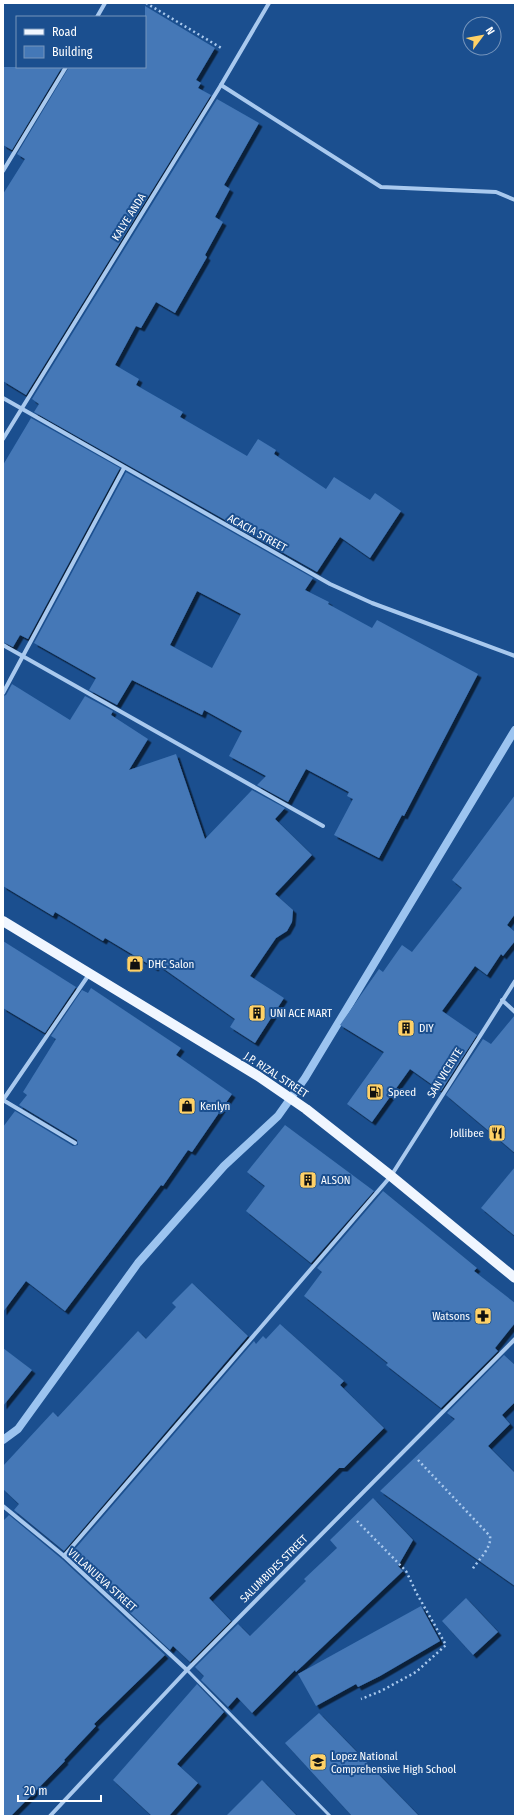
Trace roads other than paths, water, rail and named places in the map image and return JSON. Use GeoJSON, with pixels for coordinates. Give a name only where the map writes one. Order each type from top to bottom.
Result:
{"type":"FeatureCollection","features":[{"type":"Feature","properties":{"kind":"main road","name":"J.P. RIZAL STREET"},"geometry":{"type":"LineString","coordinates":[[3,921],[258,1076],[306,1109],[391,1176],[515,1278]]}},
{"type":"Feature","properties":{"kind":"street"},"geometry":{"type":"LineString","coordinates":[[98,16],[105,3]]}},
{"type":"Feature","properties":{"kind":"street","name":"KALYE ANDA"},"geometry":{"type":"LineString","coordinates":[[3,439],[221,85],[269,3]]}},
{"type":"Feature","properties":{"kind":"street"},"geometry":{"type":"LineString","coordinates":[[3,171],[65,68]]}},
{"type":"Feature","properties":{"kind":"street"},"geometry":{"type":"LineString","coordinates":[[221,85],[381,187],[496,192],[515,200]]}},
{"type":"Feature","properties":{"kind":"street","name":"ACACIA STREET"},"geometry":{"type":"LineString","coordinates":[[3,398],[330,584],[379,606],[515,656]]}},
{"type":"Feature","properties":{"kind":"street"},"geometry":{"type":"LineString","coordinates":[[3,693],[124,468]]}},
{"type":"Feature","properties":{"kind":"street"},"geometry":{"type":"LineString","coordinates":[[3,645],[323,826]]}},
{"type":"Feature","properties":{"kind":"street"},"geometry":{"type":"LineString","coordinates":[[75,1143],[3,1100],[90,973]]}},
{"type":"Feature","properties":{"kind":"street","name":"SAN VICENTE"},"geometry":{"type":"LineString","coordinates":[[64,1556],[391,1176],[515,981]]}},
{"type":"Feature","properties":{"kind":"street"},"geometry":{"type":"LineString","coordinates":[[502,1000],[515,1012]]}},
{"type":"Feature","properties":{"kind":"street","name":"SALUMBIDES STREET"},"geometry":{"type":"LineString","coordinates":[[50,1816],[187,1670],[515,1339]]}},
{"type":"Feature","properties":{"kind":"street","name":"VILLANUEVA STREET"},"geometry":{"type":"LineString","coordinates":[[3,1506],[64,1556],[187,1670]]}},
{"type":"Feature","properties":{"kind":"lane"},"geometry":{"type":"LineString","coordinates":[[187,1670],[330,1816]]}},
{"type":"Feature","properties":{"kind":"waterway"},"geometry":{"type":"LineString","coordinates":[[3,1440],[18,1429],[138,1263],[224,1166],[278,1116],[305,1078],[515,730]]}},
{"type":"Feature","properties":{"kind":"place","name":"DHC Salon"},"geometry":{"type":"Point","coordinates":[135,964]}},
{"type":"Feature","properties":{"kind":"place","name":"UNI ACE MART"},"geometry":{"type":"Point","coordinates":[257,1013]}},
{"type":"Feature","properties":{"kind":"place","name":"DIY"},"geometry":{"type":"Point","coordinates":[406,1028]}},
{"type":"Feature","properties":{"kind":"place","name":"Speed"},"geometry":{"type":"Point","coordinates":[375,1092]}},
{"type":"Feature","properties":{"kind":"place","name":"Kenlyn"},"geometry":{"type":"Point","coordinates":[187,1106]}},
{"type":"Feature","properties":{"kind":"place","name":"Jollibee"},"geometry":{"type":"Point","coordinates":[497,1133]}},
{"type":"Feature","properties":{"kind":"place","name":"ALSON"},"geometry":{"type":"Point","coordinates":[308,1180]}},
{"type":"Feature","properties":{"kind":"place","name":"Watsons"},"geometry":{"type":"Point","coordinates":[483,1316]}},
{"type":"Feature","properties":{"kind":"place","name":"Lopez National Comprehensive High School"},"geometry":{"type":"Point","coordinates":[318,1762]}}]}
